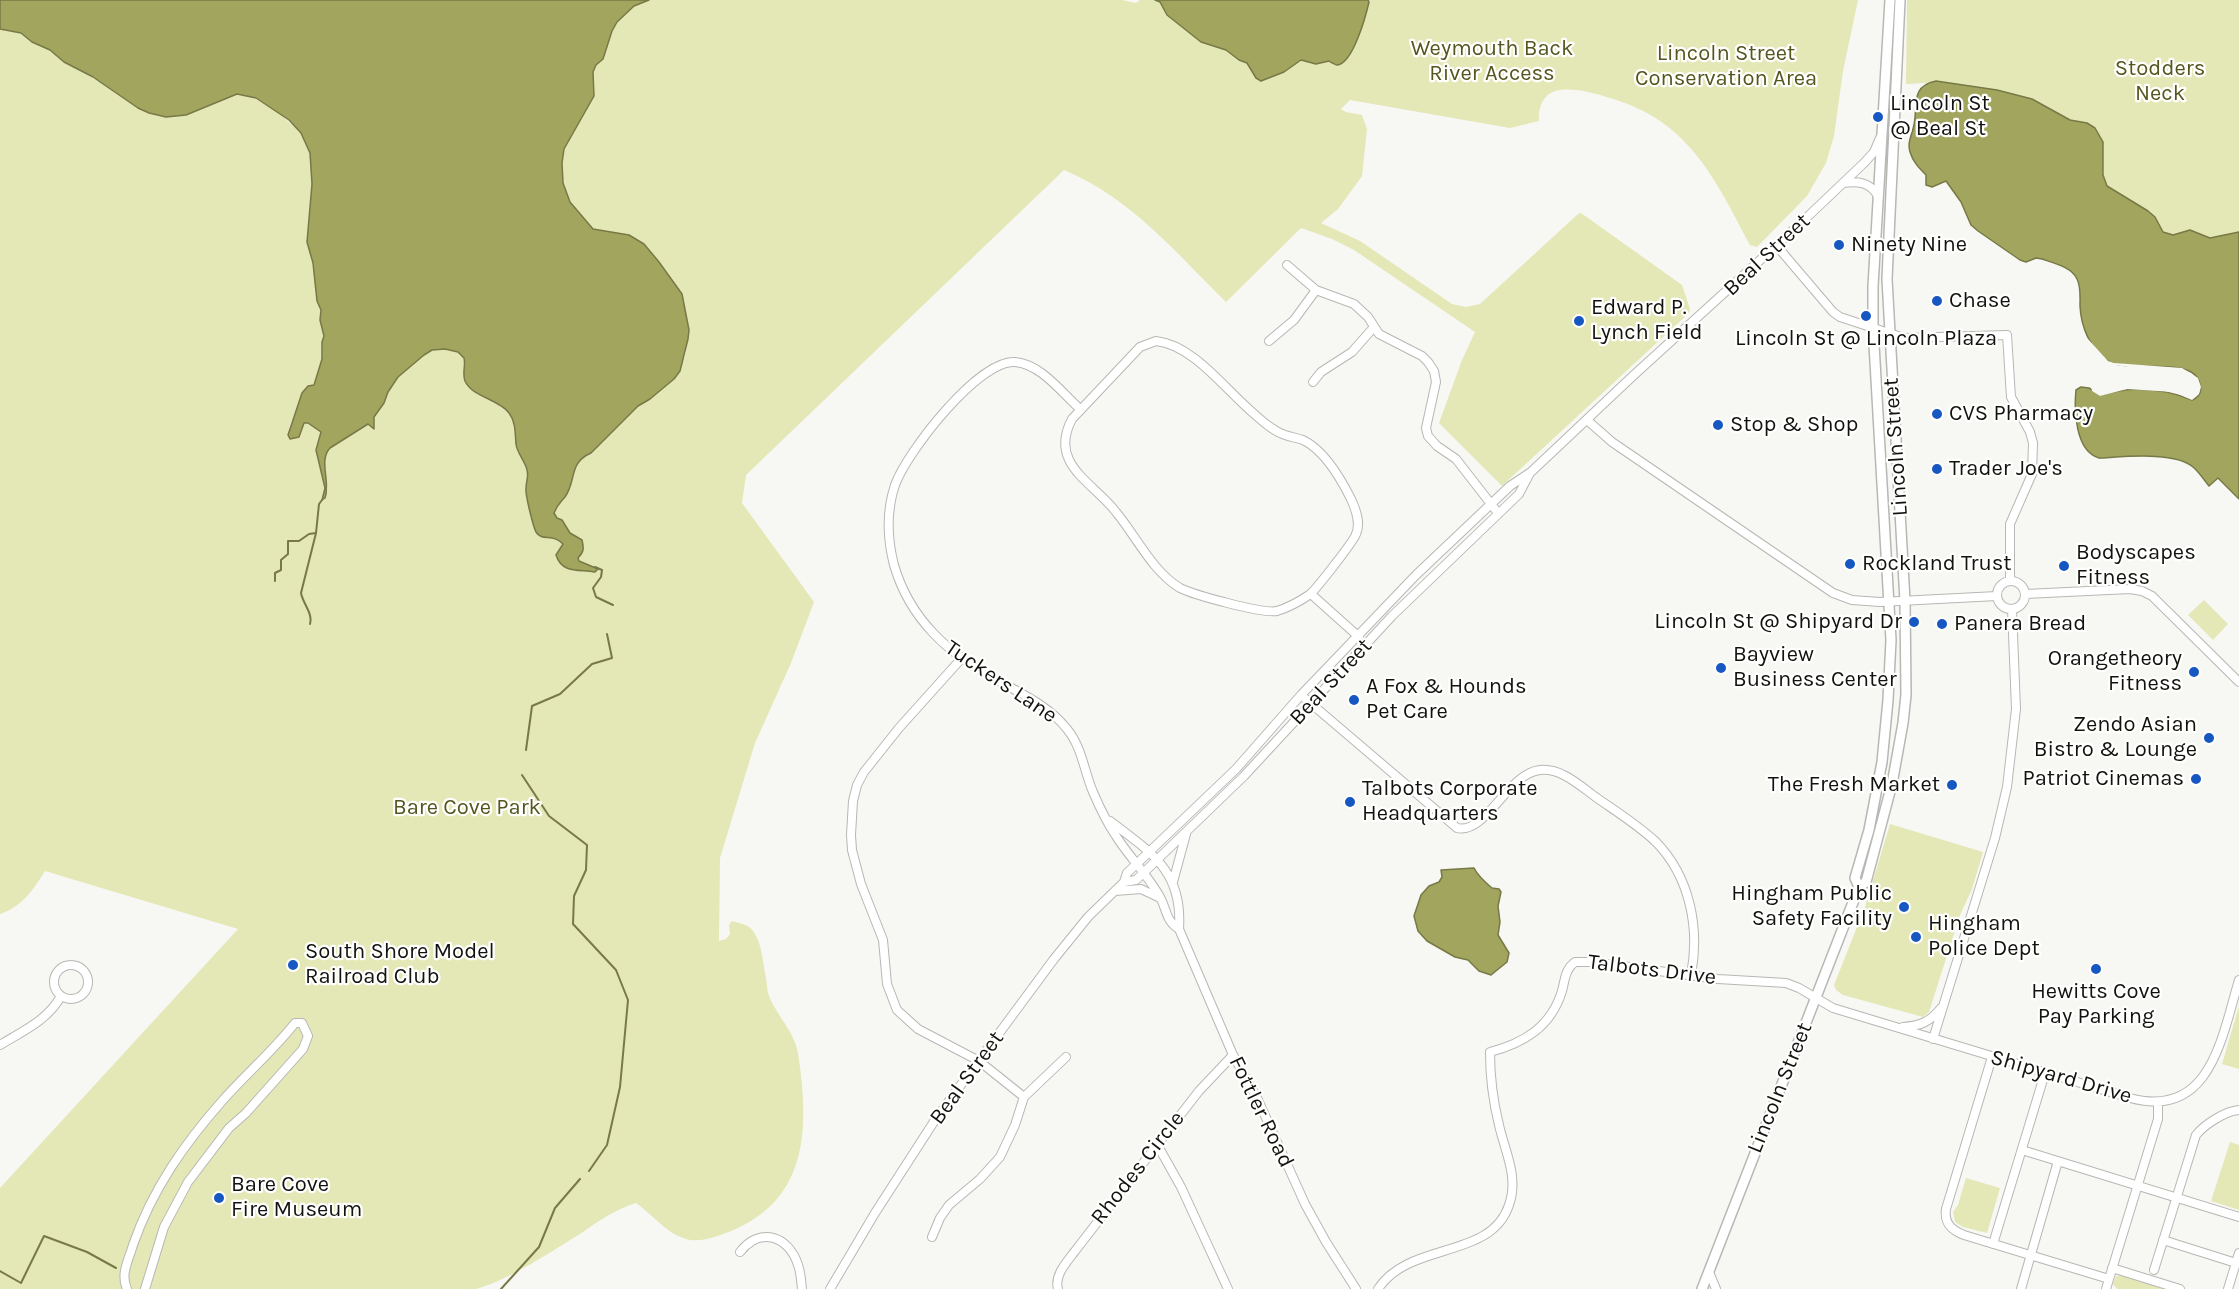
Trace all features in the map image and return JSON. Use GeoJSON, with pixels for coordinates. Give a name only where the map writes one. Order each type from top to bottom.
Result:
{"type":"FeatureCollection","features":[{"type":"Feature","properties":{"kind":"main road","name":"Lincoln Street"},"geometry":{"type":"LineString","coordinates":[[1859,887],[1855,878],[1871,819],[1882,762],[1891,640],[1873,327],[1878,196],[1890,0]]}},
{"type":"Feature","properties":{"kind":"main road","name":"Lincoln Street"},"geometry":{"type":"LineString","coordinates":[[1702,1289],[1859,887],[1866,882],[1875,854],[1900,746],[1906,678],[1905,601],[1887,277],[1900,0]]}},
{"type":"Feature","properties":{"kind":"street","name":"Beal Street"},"geometry":{"type":"LineString","coordinates":[[830,1289],[917,1148],[979,1061],[1054,959],[1088,917],[1124,882],[1128,873],[1236,769],[1301,695],[1416,575],[1510,486],[1531,472],[1843,183],[1874,152],[1883,132]]}},
{"type":"Feature","properties":{"kind":"street"},"geometry":{"type":"LineString","coordinates":[[1843,183],[1864,183],[1870,186],[1878,196]]}},
{"type":"Feature","properties":{"kind":"street"},"geometry":{"type":"LineString","coordinates":[[1776,245],[1833,312],[1840,316],[1904,338],[2007,335],[2012,397],[2030,432],[2033,443],[2031,474],[2010,524],[2010,581]]}},
{"type":"Feature","properties":{"kind":"street"},"geometry":{"type":"LineString","coordinates":[[1287,265],[1316,290],[1354,304],[1388,340],[1422,356],[1428,362],[1434,371],[1436,382],[1426,428],[1428,436],[1437,446],[1456,459],[1498,513]]}},
{"type":"Feature","properties":{"kind":"street"},"geometry":{"type":"LineString","coordinates":[[1269,341],[1294,320],[1316,290]]}},
{"type":"Feature","properties":{"kind":"street"},"geometry":{"type":"LineString","coordinates":[[1313,382],[1321,372],[1352,352],[1374,327]]}},
{"type":"Feature","properties":{"kind":"street"},"geometry":{"type":"LineString","coordinates":[[1156,340],[1168,342],[1194,357],[1247,408],[1274,429],[1311,446],[1340,480],[1357,514],[1357,533],[1311,594],[1274,612],[1188,592],[1177,586],[1152,561],[1112,506],[1082,479],[1070,463],[1065,446],[1066,430],[1080,410],[1140,347],[1156,340]]}},
{"type":"Feature","properties":{"kind":"street","name":"Tuckers Lane"},"geometry":{"type":"LineString","coordinates":[[1080,410],[1035,369],[1022,363],[1004,363],[987,372],[967,388],[925,436],[902,470],[891,499],[888,528],[890,546],[898,577],[911,602],[945,646],[961,659],[1030,698],[1059,720],[1075,741],[1093,792],[1116,837],[1136,865]]}},
{"type":"Feature","properties":{"kind":"street"},"geometry":{"type":"LineString","coordinates":[[1587,420],[1620,447],[1833,593],[1851,600],[1890,602],[1997,596]]}},
{"type":"Feature","properties":{"kind":"street","name":"Beal Street"},"geometry":{"type":"LineString","coordinates":[[1124,882],[1136,880],[1143,874],[1244,776],[1366,643],[1519,494],[1531,472]]}},
{"type":"Feature","properties":{"kind":"street"},"geometry":{"type":"LineString","coordinates":[[2010,581],[2022,586],[2025,594],[2022,603],[2012,609]]}},
{"type":"Feature","properties":{"kind":"street"},"geometry":{"type":"LineString","coordinates":[[2010,581],[1999,588],[1997,596],[2001,605],[2012,609]]}},
{"type":"Feature","properties":{"kind":"street"},"geometry":{"type":"LineString","coordinates":[[2025,594],[2142,591],[2152,596],[2239,682]]}},
{"type":"Feature","properties":{"kind":"street"},"geometry":{"type":"LineString","coordinates":[[1311,594],[1366,643]]}},
{"type":"Feature","properties":{"kind":"street"},"geometry":{"type":"LineString","coordinates":[[1933,1039],[1995,838],[2007,787],[2016,709],[2012,609]]}},
{"type":"Feature","properties":{"kind":"street"},"geometry":{"type":"LineString","coordinates":[[961,659],[899,728],[864,772],[857,785],[853,801],[851,835],[856,867],[883,940],[886,984],[893,1002],[905,1019],[918,1029],[979,1061],[1024,1097]]}},
{"type":"Feature","properties":{"kind":"street"},"geometry":{"type":"LineString","coordinates":[[1301,695],[1457,828],[1474,826],[1511,788],[1532,772],[1540,770],[1550,770],[1567,777],[1630,821],[1657,844],[1673,865],[1682,882],[1689,900],[1694,927],[1691,975]]}},
{"type":"Feature","properties":{"kind":"street","name":"Tuckers Lane"},"geometry":{"type":"LineString","coordinates":[[1107,818],[1149,852]]}},
{"type":"Feature","properties":{"kind":"street"},"geometry":{"type":"LineString","coordinates":[[1173,882],[1187,832]]}},
{"type":"Feature","properties":{"kind":"street","name":"Fottler Road"},"geometry":{"type":"LineString","coordinates":[[1149,852],[1157,859],[1173,882],[1179,928],[1233,1055],[1258,1100],[1305,1204],[1356,1289]]}},
{"type":"Feature","properties":{"kind":"street","name":"Fottler Road"},"geometry":{"type":"LineString","coordinates":[[1136,865],[1161,898],[1169,923],[1179,928]]}},
{"type":"Feature","properties":{"kind":"street"},"geometry":{"type":"LineString","coordinates":[[1113,892],[1141,890],[1161,898]]}},
{"type":"Feature","properties":{"kind":"street","name":"Talbots Drive"},"geometry":{"type":"LineString","coordinates":[[1378,1289],[1390,1275],[1412,1261],[1467,1243],[1489,1233],[1506,1212],[1513,1191],[1512,1175],[1496,1113],[1490,1052],[1519,1043],[1545,1023],[1556,1006],[1571,965],[1575,962],[1786,983],[1816,997]]}},
{"type":"Feature","properties":{"kind":"street"},"geometry":{"type":"LineString","coordinates":[[69,964],[83,969],[88,982],[82,994],[74,999],[61,996],[53,985],[58,969],[69,964]]}},
{"type":"Feature","properties":{"kind":"street","name":"Shipyard Drive"},"geometry":{"type":"LineString","coordinates":[[1816,997],[1833,1008],[1896,1028],[2136,1100],[2158,1101],[2182,1095],[2206,1076],[2217,1053],[2239,980]]}},
{"type":"Feature","properties":{"kind":"street"},"geometry":{"type":"LineString","coordinates":[[0,1045],[51,1012],[61,996]]}},
{"type":"Feature","properties":{"kind":"street"},"geometry":{"type":"LineString","coordinates":[[1896,1028],[1916,1026],[1931,1020],[1944,1005]]}},
{"type":"Feature","properties":{"kind":"street"},"geometry":{"type":"LineString","coordinates":[[127,1289],[123,1277],[137,1234],[154,1194],[167,1172],[223,1100],[271,1052],[295,1023],[302,1023],[308,1036],[303,1049],[229,1128],[184,1189],[164,1227],[145,1289]]}},
{"type":"Feature","properties":{"kind":"street","name":"Rhodes Circle"},"geometry":{"type":"LineString","coordinates":[[1058,1289],[1056,1283],[1065,1265],[1124,1186],[1158,1146],[1199,1091],[1233,1055]]}},
{"type":"Feature","properties":{"kind":"street"},"geometry":{"type":"LineString","coordinates":[[932,1237],[940,1218],[949,1205],[980,1179],[1000,1157],[1015,1125],[1024,1097],[1066,1057]]}},
{"type":"Feature","properties":{"kind":"street"},"geometry":{"type":"LineString","coordinates":[[1992,1057],[1945,1214],[1946,1221],[1953,1230],[2109,1279]]}},
{"type":"Feature","properties":{"kind":"street"},"geometry":{"type":"LineString","coordinates":[[1993,1244],[2045,1072]]}},
{"type":"Feature","properties":{"kind":"street"},"geometry":{"type":"LineString","coordinates":[[2106,1289],[2158,1119],[2158,1101]]}},
{"type":"Feature","properties":{"kind":"street"},"geometry":{"type":"LineString","coordinates":[[2154,1270],[2198,1132],[2229,1113],[2239,1110]]}},
{"type":"Feature","properties":{"kind":"street"},"geometry":{"type":"LineString","coordinates":[[1158,1146],[1181,1187],[1228,1289]]}},
{"type":"Feature","properties":{"kind":"street"},"geometry":{"type":"LineString","coordinates":[[2022,1150],[2239,1217]]}},
{"type":"Feature","properties":{"kind":"street"},"geometry":{"type":"LineString","coordinates":[[2021,1289],[2058,1161]]}},
{"type":"Feature","properties":{"kind":"street"},"geometry":{"type":"LineString","coordinates":[[740,1252],[749,1242],[764,1236],[778,1239],[788,1245],[798,1265],[802,1289]]}},
{"type":"Feature","properties":{"kind":"street"},"geometry":{"type":"LineString","coordinates":[[2163,1240],[2236,1263]]}},
{"type":"Feature","properties":{"kind":"street"},"geometry":{"type":"LineString","coordinates":[[2228,1289],[2239,1253]]}},
{"type":"Feature","properties":{"kind":"street"},"geometry":{"type":"LineString","coordinates":[[2112,1268],[2180,1289]]}},
{"type":"Feature","properties":{"kind":"street"},"geometry":{"type":"LineString","coordinates":[[1709,1272],[1716,1289]]}},
{"type":"Feature","properties":{"kind":"green space","name":"Bare Cove Park"},"geometry":{"type":"Polygon","coordinates":[[[649,0],[1122,0],[1136,3],[1140,0],[1155,0],[1160,2],[1167,15],[1185,30],[1248,63],[1256,78],[1261,81],[1284,72],[1301,60],[1316,64],[1329,61],[1336,65],[1365,19],[1368,0],[1858,0],[1843,71],[1834,136],[1826,163],[1807,196],[1757,247],[1750,245],[1711,175],[1680,137],[1660,121],[1637,108],[1610,98],[1579,90],[1554,91],[1543,101],[1539,121],[1510,128],[1350,100],[1341,109],[1362,115],[1367,129],[1362,176],[1338,209],[1321,223],[1360,241],[1452,304],[1466,307],[1480,304],[1581,213],[1682,285],[1690,309],[1689,313],[1502,486],[1439,423],[1475,332],[1354,250],[1301,228],[1226,302],[1131,211],[1088,181],[1064,170],[746,475],[742,503],[814,602],[791,663],[755,743],[720,858],[719,941],[726,939],[730,934],[729,925],[732,921],[747,926],[757,937],[767,990],[796,1045],[802,1080],[802,1133],[798,1157],[790,1180],[776,1200],[757,1217],[731,1231],[707,1239],[689,1240],[670,1231],[636,1203],[608,1215],[517,1272],[476,1289],[0,1289],[0,1188],[238,929],[45,871],[32,891],[21,902],[0,914],[0,29],[21,33],[32,42],[50,50],[64,62],[119,93],[138,108],[158,116],[219,101],[237,94],[249,95],[279,113],[301,133],[310,153],[312,184],[307,242],[313,263],[324,336],[322,359],[314,385],[302,393],[289,428],[302,429],[304,423],[308,422],[322,432],[316,450],[325,488],[322,496],[328,489],[325,462],[330,448],[368,423],[373,428],[374,417],[398,377],[424,355],[432,350],[445,349],[458,352],[464,358],[464,371],[474,391],[495,402],[511,416],[517,433],[516,445],[528,474],[525,489],[531,509],[530,517],[547,538],[552,537],[564,544],[560,547],[574,571],[595,572],[598,569],[579,561],[563,522],[554,513],[569,491],[579,462],[638,406],[650,399],[685,357],[689,330],[682,294],[659,262],[644,243],[629,235],[593,229],[570,201],[563,183],[562,163],[564,149],[594,96],[593,73],[596,65],[603,59],[612,31],[617,22],[634,6],[649,0]]]}},
{"type":"Feature","properties":{"kind":"green space","name":"Stodders Neck"},"geometry":{"type":"Polygon","coordinates":[[[1907,0],[2239,0],[2239,232],[2210,238],[2197,232],[2173,235],[2163,232],[2148,211],[2107,186],[2104,179],[2103,142],[2078,121],[2070,120],[2032,99],[1997,90],[1944,82],[1906,84],[1907,0]]]}},
{"type":"Feature","properties":{"kind":"green space"},"geometry":{"type":"Polygon","coordinates":[[[2204,600],[2228,624],[2213,640],[2188,615],[2204,600]]]}},
{"type":"Feature","properties":{"kind":"green space"},"geometry":{"type":"Polygon","coordinates":[[[1890,824],[1983,852],[1929,1012],[1923,1017],[1843,995],[1836,990],[1834,985],[1865,907],[1890,824]]]}},
{"type":"Feature","properties":{"kind":"green space"},"geometry":{"type":"Polygon","coordinates":[[[2239,1006],[2239,1069],[2222,1064],[2239,1006]]]}},
{"type":"Feature","properties":{"kind":"green space"},"geometry":{"type":"Polygon","coordinates":[[[2230,1142],[2239,1145],[2239,1210],[2211,1201],[2230,1142]]]}},
{"type":"Feature","properties":{"kind":"green space"},"geometry":{"type":"Polygon","coordinates":[[[1966,1178],[2000,1188],[1987,1233],[1963,1227],[1955,1222],[1953,1212],[1958,1205],[1966,1178]]]}},
{"type":"Feature","properties":{"kind":"green space"},"geometry":{"type":"Polygon","coordinates":[[[2122,1275],[2169,1289],[2117,1289],[2113,1284],[2116,1276],[2122,1275]]]}},
{"type":"Feature","properties":{"kind":"shaded area"},"geometry":{"type":"Polygon","coordinates":[[[0,0],[649,0],[634,6],[617,22],[612,31],[603,59],[596,65],[593,72],[594,96],[564,149],[562,163],[563,183],[570,202],[593,229],[629,235],[644,244],[659,262],[682,294],[689,330],[680,371],[650,399],[638,406],[579,462],[569,491],[554,513],[562,520],[570,533],[582,540],[583,550],[578,558],[579,561],[598,569],[595,572],[567,568],[562,565],[556,555],[563,544],[555,539],[541,537],[536,532],[527,497],[528,472],[517,447],[513,420],[505,408],[468,386],[464,378],[464,358],[458,352],[445,349],[432,350],[424,355],[398,377],[374,417],[374,429],[368,424],[330,448],[325,459],[327,485],[325,498],[322,500],[325,488],[316,450],[321,432],[308,423],[304,423],[299,437],[290,439],[288,435],[302,393],[308,386],[314,385],[322,359],[324,336],[313,263],[307,242],[312,184],[310,153],[301,133],[289,120],[256,98],[237,94],[186,115],[166,117],[149,113],[93,77],[64,62],[50,50],[32,42],[21,33],[0,29],[0,0]]]}},
{"type":"Feature","properties":{"kind":"shaded area"},"geometry":{"type":"Polygon","coordinates":[[[1155,0],[1368,0],[1369,2],[1358,38],[1343,63],[1337,65],[1329,61],[1316,64],[1301,60],[1284,72],[1261,81],[1256,78],[1247,63],[1226,50],[1201,42],[1167,15],[1160,2],[1155,0]]]}},
{"type":"Feature","properties":{"kind":"shaded area"},"geometry":{"type":"Polygon","coordinates":[[[1936,81],[1997,90],[2032,99],[2070,120],[2087,123],[2095,128],[2103,142],[2103,175],[2107,186],[2148,211],[2155,217],[2163,232],[2173,235],[2190,230],[2210,238],[2239,232],[2239,499],[2218,478],[2209,486],[2195,469],[2185,462],[2148,456],[2099,458],[2085,447],[2078,429],[2075,408],[2076,390],[2081,387],[2089,388],[2100,395],[2135,389],[2170,393],[2192,400],[2199,394],[2200,385],[2196,376],[2187,370],[2160,366],[2130,366],[2108,361],[2091,344],[2088,337],[2081,314],[2079,285],[2071,271],[2042,259],[2036,258],[2026,262],[2020,260],[1971,225],[1961,202],[1946,181],[1932,187],[1926,185],[1926,175],[1913,159],[1909,145],[1919,92],[1922,87],[1936,81]]]}},
{"type":"Feature","properties":{"kind":"shaded area"},"geometry":{"type":"Polygon","coordinates":[[[1474,868],[1492,888],[1499,889],[1501,892],[1498,906],[1500,922],[1498,935],[1509,953],[1507,962],[1491,975],[1479,971],[1468,960],[1455,957],[1427,941],[1418,931],[1414,916],[1421,895],[1429,886],[1439,882],[1442,877],[1441,870],[1474,868]]]}},
{"type":"Feature","properties":{"kind":"pier"},"geometry":{"type":"Polygon","coordinates":[[[2087,338],[2108,361],[2114,363],[2182,368],[2198,378],[2201,387],[2199,394],[2192,400],[2173,392],[2127,389],[2100,396],[2092,391],[2091,386],[2101,392],[2128,386],[2173,389],[2192,396],[2197,393],[2198,387],[2196,380],[2181,371],[2107,364],[2088,344],[2087,338]]]}},
{"type":"Feature","properties":{"kind":"waterway"},"geometry":{"type":"LineString","coordinates":[[310,624],[310,616],[301,593],[316,533],[319,504],[322,500]]}},
{"type":"Feature","properties":{"kind":"waterway"},"geometry":{"type":"LineString","coordinates":[[275,581],[275,573],[281,570],[281,560],[288,554],[288,541],[299,541],[309,534],[316,533]]}},
{"type":"Feature","properties":{"kind":"waterway"},"geometry":{"type":"LineString","coordinates":[[595,567],[602,570],[601,577],[593,588],[596,597],[613,605]]}},
{"type":"Feature","properties":{"kind":"waterway"},"geometry":{"type":"LineString","coordinates":[[526,750],[532,706],[560,694],[592,664],[612,658],[607,634]]}},
{"type":"Feature","properties":{"kind":"waterway"},"geometry":{"type":"LineString","coordinates":[[522,775],[549,816],[587,845],[586,870],[574,896],[573,924],[616,970],[628,1000],[620,1087],[607,1145],[589,1171]]}},
{"type":"Feature","properties":{"kind":"waterway"},"geometry":{"type":"LineString","coordinates":[[501,1289],[539,1247],[555,1208],[580,1179]]}},
{"type":"Feature","properties":{"kind":"waterway"},"geometry":{"type":"LineString","coordinates":[[0,1271],[21,1283],[44,1236],[87,1252],[116,1268]]}},
{"type":"Feature","properties":{"kind":"place","name":"Lincoln St @ Beal St"},"geometry":{"type":"Point","coordinates":[1878,117]}},
{"type":"Feature","properties":{"kind":"place","name":"Ninety Nine"},"geometry":{"type":"Point","coordinates":[1839,245]}},
{"type":"Feature","properties":{"kind":"place","name":"Chase"},"geometry":{"type":"Point","coordinates":[1937,301]}},
{"type":"Feature","properties":{"kind":"place","name":"Lincoln St @ Lincoln Plaza"},"geometry":{"type":"Point","coordinates":[1866,316]}},
{"type":"Feature","properties":{"kind":"place","name":"Edward P. Lynch Field"},"geometry":{"type":"Point","coordinates":[1579,321]}},
{"type":"Feature","properties":{"kind":"place","name":"CVS Pharmacy"},"geometry":{"type":"Point","coordinates":[1937,414]}},
{"type":"Feature","properties":{"kind":"place","name":"Stop & Shop"},"geometry":{"type":"Point","coordinates":[1718,425]}},
{"type":"Feature","properties":{"kind":"place","name":"Trader Joe's"},"geometry":{"type":"Point","coordinates":[1937,469]}},
{"type":"Feature","properties":{"kind":"place","name":"Rockland Trust"},"geometry":{"type":"Point","coordinates":[1850,564]}},
{"type":"Feature","properties":{"kind":"place","name":"Bodyscapes Fitness"},"geometry":{"type":"Point","coordinates":[2064,566]}},
{"type":"Feature","properties":{"kind":"place","name":"Lincoln St @ Shipyard Dr"},"geometry":{"type":"Point","coordinates":[1914,622]}},
{"type":"Feature","properties":{"kind":"place","name":"Panera Bread"},"geometry":{"type":"Point","coordinates":[1942,624]}},
{"type":"Feature","properties":{"kind":"place","name":"Bayview Business Center"},"geometry":{"type":"Point","coordinates":[1721,668]}},
{"type":"Feature","properties":{"kind":"place","name":"Orangetheory Fitness"},"geometry":{"type":"Point","coordinates":[2194,672]}},
{"type":"Feature","properties":{"kind":"place","name":"A Fox & Hounds Pet Care"},"geometry":{"type":"Point","coordinates":[1354,700]}},
{"type":"Feature","properties":{"kind":"place","name":"Zendo Asian Bistro & Lounge"},"geometry":{"type":"Point","coordinates":[2209,738]}},
{"type":"Feature","properties":{"kind":"place","name":"Patriot Cinemas"},"geometry":{"type":"Point","coordinates":[2196,779]}},
{"type":"Feature","properties":{"kind":"place","name":"The Fresh Market"},"geometry":{"type":"Point","coordinates":[1952,785]}},
{"type":"Feature","properties":{"kind":"place","name":"Talbots Corporate Headquarters"},"geometry":{"type":"Point","coordinates":[1350,802]}},
{"type":"Feature","properties":{"kind":"place","name":"Hingham Public Safety Facility"},"geometry":{"type":"Point","coordinates":[1904,907]}},
{"type":"Feature","properties":{"kind":"place","name":"Hingham Police Dept"},"geometry":{"type":"Point","coordinates":[1916,937]}},
{"type":"Feature","properties":{"kind":"place","name":"South Shore Model Railroad Club"},"geometry":{"type":"Point","coordinates":[293,965]}},
{"type":"Feature","properties":{"kind":"place","name":"Hewitts Cove Pay Parking"},"geometry":{"type":"Point","coordinates":[2096,969]}},
{"type":"Feature","properties":{"kind":"place","name":"Bare Cove Fire Museum"},"geometry":{"type":"Point","coordinates":[219,1198]}},
{"type":"Feature","properties":{"kind":"park label","name":"Weymouth Back River Access"},"geometry":{"type":"Point","coordinates":[1492,62]}},
{"type":"Feature","properties":{"kind":"park label","name":"Lincoln Street Conservation Area"},"geometry":{"type":"Point","coordinates":[1726,66]}}]}
